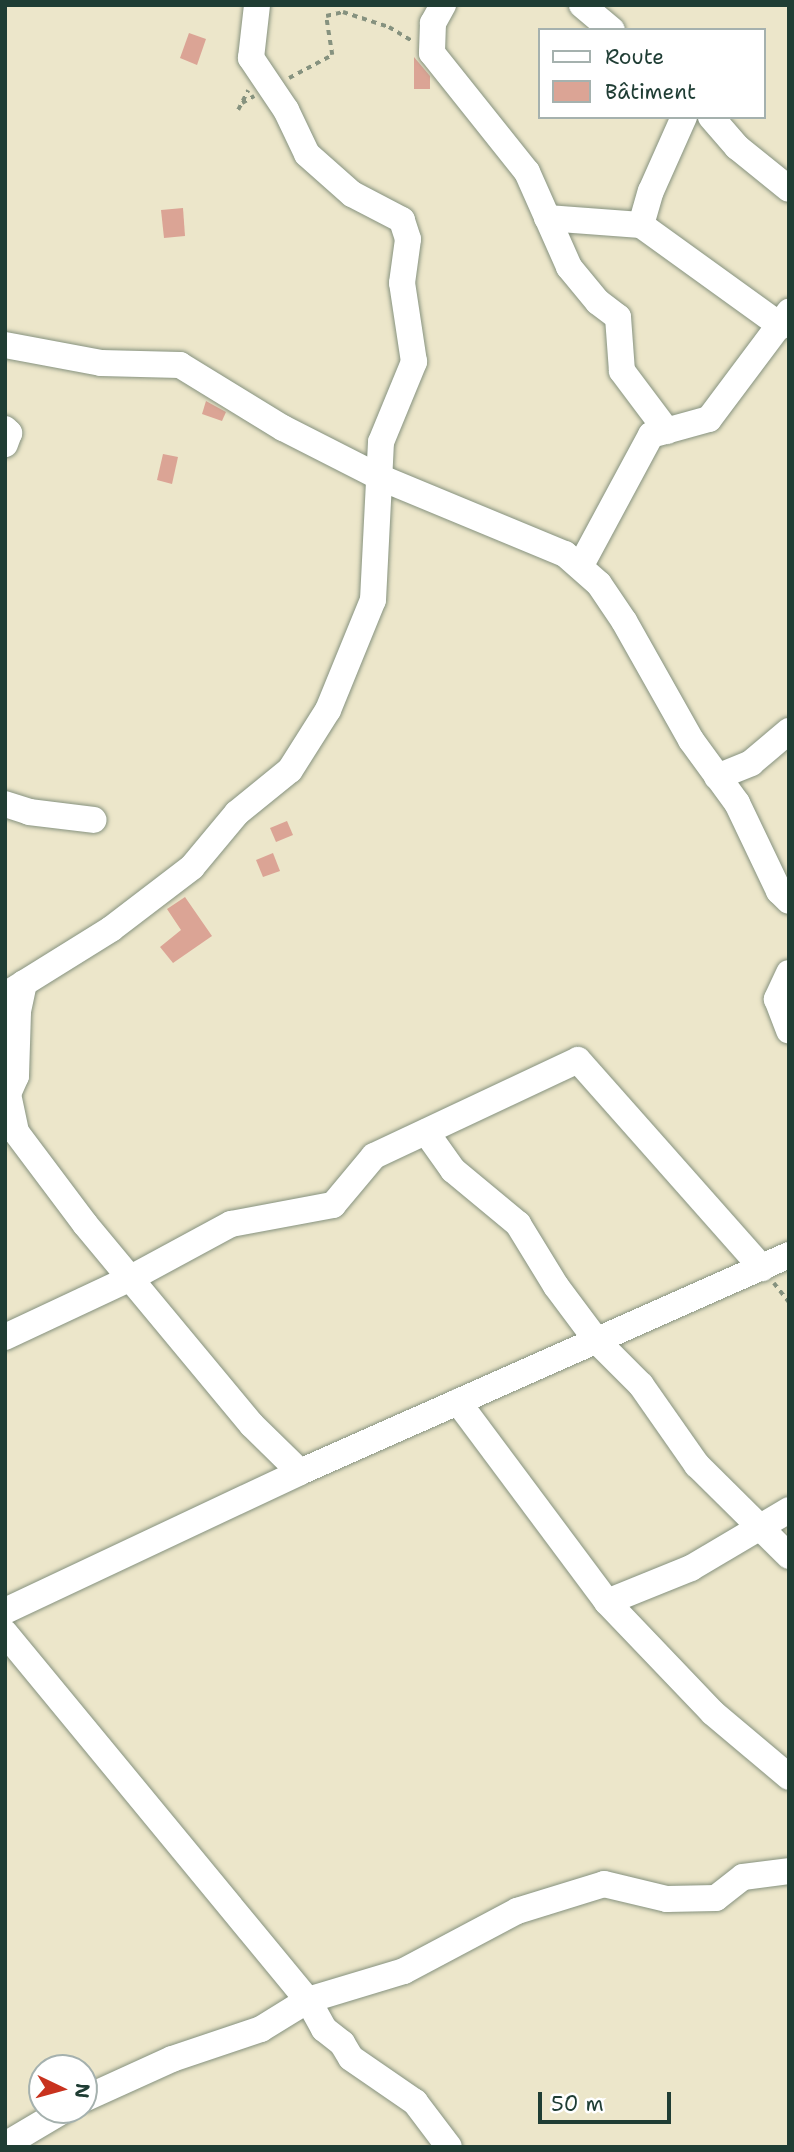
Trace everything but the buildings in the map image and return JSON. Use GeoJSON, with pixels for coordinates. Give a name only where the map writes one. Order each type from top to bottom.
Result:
{"type":"FeatureCollection","features":[{"type":"Feature","properties":{"kind":"street"},"geometry":{"type":"LineString","coordinates":[[257,5],[251,58],[272,87],[307,154],[352,194],[402,220],[408,239],[402,283],[414,362],[385,426],[379,477],[373,600],[328,710],[290,770],[237,813],[192,867],[111,929],[15,989],[18,1012],[16,1076],[8,1094],[10,1130],[252,1425],[300,1472]]}},
{"type":"Feature","properties":{"kind":"street"},"geometry":{"type":"LineString","coordinates":[[443,5],[433,23],[432,53],[520,163],[569,267],[618,317],[622,371],[667,431]]}},
{"type":"Feature","properties":{"kind":"street"},"geometry":{"type":"LineString","coordinates":[[582,5],[610,28]]}},
{"type":"Feature","properties":{"kind":"street"},"geometry":{"type":"LineString","coordinates":[[641,225],[651,191],[683,119]]}},
{"type":"Feature","properties":{"kind":"street"},"geometry":{"type":"LineString","coordinates":[[713,119],[737,147],[789,189]]}},
{"type":"Feature","properties":{"kind":"street"},"geometry":{"type":"LineString","coordinates":[[547,218],[641,225],[785,319],[709,419],[650,435],[581,565]]}},
{"type":"Feature","properties":{"kind":"street"},"geometry":{"type":"LineString","coordinates":[[5,345],[102,363],[180,365],[283,428],[379,477],[565,554],[581,565],[624,621],[674,713],[737,803],[779,891],[789,901]]}},
{"type":"Feature","properties":{"kind":"street"},"geometry":{"type":"LineString","coordinates":[[5,429],[9,433],[5,444]]}},
{"type":"Feature","properties":{"kind":"street"},"geometry":{"type":"LineString","coordinates":[[717,777],[751,763],[789,732]]}},
{"type":"Feature","properties":{"kind":"street"},"geometry":{"type":"LineString","coordinates":[[5,804],[29,812],[94,820]]}},
{"type":"Feature","properties":{"kind":"street"},"geometry":{"type":"LineString","coordinates":[[789,973],[777,999],[789,1031]]}},
{"type":"Feature","properties":{"kind":"street"},"geometry":{"type":"LineString","coordinates":[[5,1337],[131,1278],[231,1224],[333,1205],[373,1156],[578,1060],[762,1268]]}},
{"type":"Feature","properties":{"kind":"street"},"geometry":{"type":"LineString","coordinates":[[426,1132],[453,1170],[518,1224],[597,1340],[642,1385],[723,1495],[789,1556]]}},
{"type":"Feature","properties":{"kind":"street"},"geometry":{"type":"LineString","coordinates":[[5,1611],[300,1472],[789,1255]]}},
{"type":"Feature","properties":{"kind":"street"},"geometry":{"type":"LineString","coordinates":[[458,1402],[607,1602],[713,1713],[789,1777]]}},
{"type":"Feature","properties":{"kind":"street"},"geometry":{"type":"LineString","coordinates":[[607,1602],[691,1568],[789,1510]]}},
{"type":"Feature","properties":{"kind":"street"},"geometry":{"type":"LineString","coordinates":[[5,1633],[308,2000],[324,2029],[342,2043],[351,2058],[415,2102],[449,2147]]}},
{"type":"Feature","properties":{"kind":"street"},"geometry":{"type":"LineString","coordinates":[[98,2093],[172,2059],[261,2029],[308,2000],[404,1971],[517,1911],[604,1884],[667,1899],[716,1898],[743,1877],[789,1871]]}},
{"type":"Feature","properties":{"kind":"street"},"geometry":{"type":"LineString","coordinates":[[5,2145],[40,2124]]}},
{"type":"Feature","properties":{"kind":"path"},"geometry":{"type":"LineString","coordinates":[[242,103],[332,55],[326,16],[344,12],[389,27],[432,53]]}}]}
